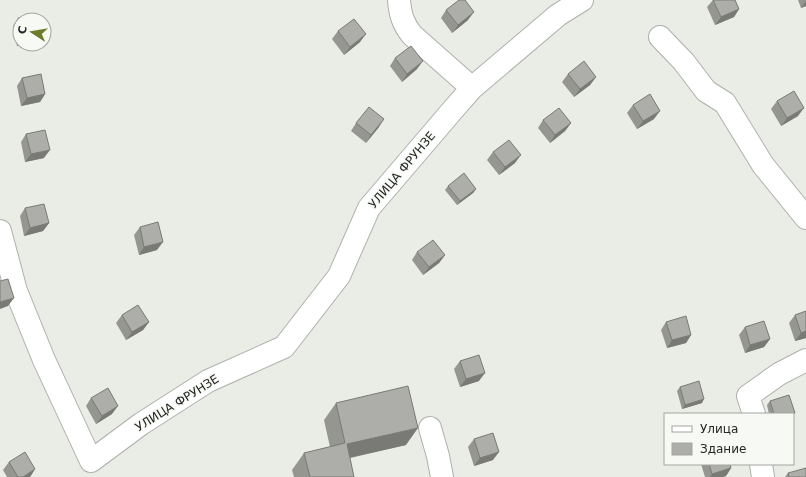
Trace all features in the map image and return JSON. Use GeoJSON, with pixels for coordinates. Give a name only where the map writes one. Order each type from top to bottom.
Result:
{"type":"FeatureCollection","features":[{"type":"Feature","properties":{"kind":"street"},"geometry":{"type":"LineString","coordinates":[[399,0],[402,19],[412,35],[472,88]]}},
{"type":"Feature","properties":{"kind":"street","name":"УЛИЦА ФРУНЗЕ"},"geometry":{"type":"LineString","coordinates":[[88,469],[141,424],[208,381],[284,347],[339,276],[369,208],[472,88],[558,15],[582,0]]}},
{"type":"Feature","properties":{"kind":"street"},"geometry":{"type":"LineString","coordinates":[[660,37],[684,62],[706,90],[725,103],[763,165],[806,218]]}},
{"type":"Feature","properties":{"kind":"street"},"geometry":{"type":"LineString","coordinates":[[0,231],[16,291],[88,469]]}},
{"type":"Feature","properties":{"kind":"street"},"geometry":{"type":"LineString","coordinates":[[754,413],[748,396],[779,374],[806,360]]}},
{"type":"Feature","properties":{"kind":"street"},"geometry":{"type":"LineString","coordinates":[[430,428],[442,477]]}},
{"type":"Feature","properties":{"kind":"street"},"geometry":{"type":"LineString","coordinates":[[760,465],[763,477]]}},
{"type":"Feature","properties":{"kind":"building"},"geometry":{"type":"Polygon","coordinates":[[[459,0],[465,0],[474,12],[458,25],[446,10],[459,0]]]}},
{"type":"Feature","properties":{"kind":"building"},"geometry":{"type":"Polygon","coordinates":[[[713,0],[735,0],[739,9],[721,17],[713,0]]]}},
{"type":"Feature","properties":{"kind":"building"},"geometry":{"type":"Polygon","coordinates":[[[354,19],[366,34],[350,47],[338,31],[354,19]]]}},
{"type":"Feature","properties":{"kind":"building"},"geometry":{"type":"Polygon","coordinates":[[[411,46],[423,61],[407,74],[395,58],[411,46]]]}},
{"type":"Feature","properties":{"kind":"building"},"geometry":{"type":"Polygon","coordinates":[[[584,61],[596,77],[580,89],[568,74],[584,61]]]}},
{"type":"Feature","properties":{"kind":"building"},"geometry":{"type":"Polygon","coordinates":[[[41,74],[45,94],[27,98],[22,78],[41,74]]]}},
{"type":"Feature","properties":{"kind":"building"},"geometry":{"type":"Polygon","coordinates":[[[794,91],[804,108],[787,118],[777,101],[794,91]]]}},
{"type":"Feature","properties":{"kind":"building"},"geometry":{"type":"Polygon","coordinates":[[[650,94],[660,111],[643,121],[633,105],[650,94]]]}},
{"type":"Feature","properties":{"kind":"building"},"geometry":{"type":"Polygon","coordinates":[[[369,107],[384,119],[371,135],[356,123],[369,107]]]}},
{"type":"Feature","properties":{"kind":"building"},"geometry":{"type":"Polygon","coordinates":[[[559,108],[571,123],[555,135],[543,120],[559,108]]]}},
{"type":"Feature","properties":{"kind":"building"},"geometry":{"type":"Polygon","coordinates":[[[45,130],[50,150],[31,154],[26,134],[45,130]]]}},
{"type":"Feature","properties":{"kind":"building"},"geometry":{"type":"Polygon","coordinates":[[[509,140],[521,155],[505,167],[493,152],[509,140]]]}},
{"type":"Feature","properties":{"kind":"building"},"geometry":{"type":"Polygon","coordinates":[[[464,173],[476,189],[460,201],[448,186],[464,173]]]}},
{"type":"Feature","properties":{"kind":"building"},"geometry":{"type":"Polygon","coordinates":[[[44,204],[49,223],[30,228],[25,208],[44,204]]]}},
{"type":"Feature","properties":{"kind":"building"},"geometry":{"type":"Polygon","coordinates":[[[158,222],[163,242],[144,247],[140,227],[158,222]]]}},
{"type":"Feature","properties":{"kind":"building"},"geometry":{"type":"Polygon","coordinates":[[[433,240],[445,255],[429,267],[417,252],[433,240]]]}},
{"type":"Feature","properties":{"kind":"building"},"geometry":{"type":"Polygon","coordinates":[[[8,279],[14,298],[0,302],[0,281],[8,279]]]}},
{"type":"Feature","properties":{"kind":"building"},"geometry":{"type":"Polygon","coordinates":[[[138,305],[149,322],[132,332],[122,315],[138,305]]]}},
{"type":"Feature","properties":{"kind":"building"},"geometry":{"type":"Polygon","coordinates":[[[806,311],[806,331],[801,333],[795,315],[806,311]]]}},
{"type":"Feature","properties":{"kind":"building"},"geometry":{"type":"Polygon","coordinates":[[[686,316],[691,335],[672,340],[666,322],[686,316]]]}},
{"type":"Feature","properties":{"kind":"building"},"geometry":{"type":"Polygon","coordinates":[[[764,321],[770,339],[750,345],[745,327],[764,321]]]}},
{"type":"Feature","properties":{"kind":"building"},"geometry":{"type":"Polygon","coordinates":[[[479,355],[485,373],[466,379],[460,361],[479,355]]]}},
{"type":"Feature","properties":{"kind":"building"},"geometry":{"type":"Polygon","coordinates":[[[699,381],[704,399],[685,405],[680,387],[699,381]]]}},
{"type":"Feature","properties":{"kind":"building"},"geometry":{"type":"Polygon","coordinates":[[[408,386],[418,428],[347,444],[354,477],[310,477],[304,453],[345,443],[336,403],[408,386]]]}},
{"type":"Feature","properties":{"kind":"building"},"geometry":{"type":"Polygon","coordinates":[[[108,388],[118,406],[102,416],[91,398],[108,388]]]}},
{"type":"Feature","properties":{"kind":"building"},"geometry":{"type":"Polygon","coordinates":[[[789,395],[795,413],[774,413],[770,401],[789,395]]]}},
{"type":"Feature","properties":{"kind":"building"},"geometry":{"type":"Polygon","coordinates":[[[493,433],[499,452],[480,458],[474,439],[493,433]]]}},
{"type":"Feature","properties":{"kind":"building"},"geometry":{"type":"Polygon","coordinates":[[[25,452],[35,469],[23,477],[18,477],[9,462],[25,452]]]}},
{"type":"Feature","properties":{"kind":"building"},"geometry":{"type":"Polygon","coordinates":[[[709,465],[730,465],[731,468],[712,474],[709,465]]]}},
{"type":"Feature","properties":{"kind":"building"},"geometry":{"type":"Polygon","coordinates":[[[806,468],[806,477],[789,477],[788,473],[806,468]]]}}]}
